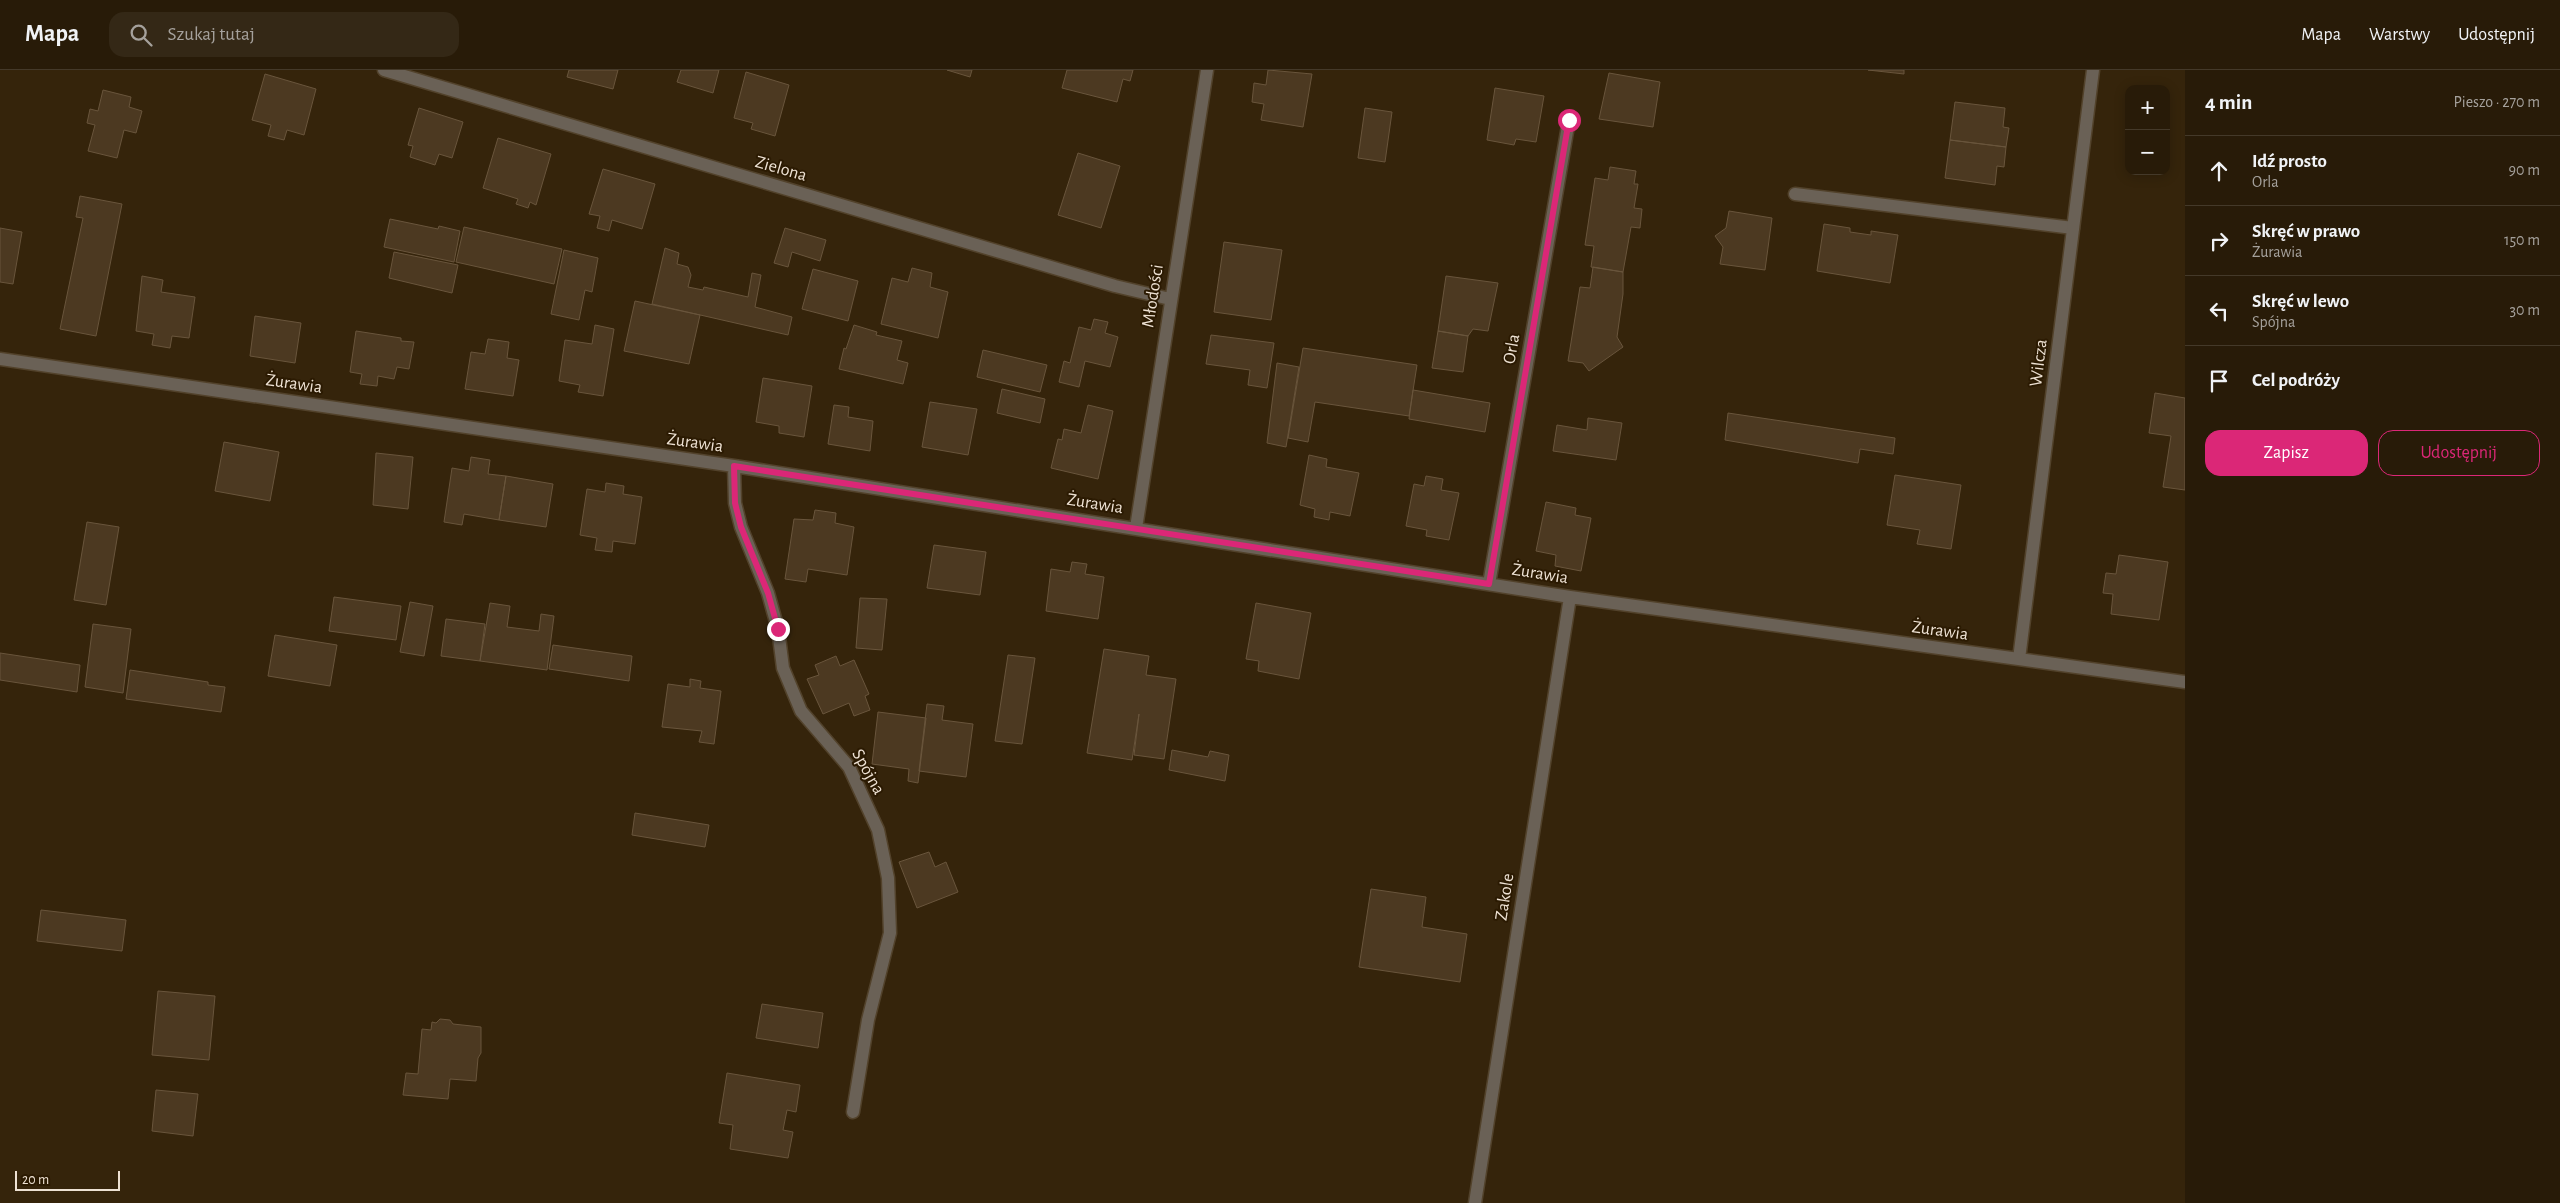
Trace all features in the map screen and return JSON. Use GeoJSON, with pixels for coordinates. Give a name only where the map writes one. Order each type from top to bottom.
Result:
{"type":"FeatureCollection","features":[{"type":"Feature","properties":{"kind":"street","name":"Zielona"},"geometry":{"type":"LineString","coordinates":[[384,70],[1105,283],[1170,299]]}},
{"type":"Feature","properties":{"kind":"street","name":"Młodości"},"geometry":{"type":"LineString","coordinates":[[1136,528],[1207,70]]}},
{"type":"Feature","properties":{"kind":"street","name":"Wilcza"},"geometry":{"type":"LineString","coordinates":[[2020,659],[2093,70]]}},
{"type":"Feature","properties":{"kind":"street","name":"Orla"},"geometry":{"type":"LineString","coordinates":[[1489,584],[1569,120]]}},
{"type":"Feature","properties":{"kind":"street"},"geometry":{"type":"LineString","coordinates":[[1795,194],[2073,228]]}},
{"type":"Feature","properties":{"kind":"street","name":"Żurawia"},"geometry":{"type":"LineString","coordinates":[[0,359],[734,466],[1570,597],[2185,682]]}},
{"type":"Feature","properties":{"kind":"street","name":"Spójna"},"geometry":{"type":"LineString","coordinates":[[734,466],[735,503],[741,527],[768,593],[778,629],[783,668],[802,711],[849,767],[878,830],[888,878],[890,933],[868,1020],[853,1112]]}},
{"type":"Feature","properties":{"kind":"street","name":"Zakole"},"geometry":{"type":"LineString","coordinates":[[1475,1203],[1570,597]]}},
{"type":"Feature","properties":{"kind":"building"},"geometry":{"type":"Polygon","coordinates":[[[569,70],[618,70],[613,89],[567,77],[569,70]]]}},
{"type":"Feature","properties":{"kind":"building"},"geometry":{"type":"Polygon","coordinates":[[[681,70],[719,70],[713,93],[677,82],[681,70]]]}},
{"type":"Feature","properties":{"kind":"building"},"geometry":{"type":"Polygon","coordinates":[[[947,70],[972,70],[970,77],[947,70]]]}},
{"type":"Feature","properties":{"kind":"building"},"geometry":{"type":"Polygon","coordinates":[[[1067,70],[1133,70],[1130,81],[1123,79],[1117,102],[1062,88],[1067,70]]]}},
{"type":"Feature","properties":{"kind":"building"},"geometry":{"type":"Polygon","coordinates":[[[1268,70],[1312,74],[1303,127],[1261,120],[1264,104],[1252,102],[1254,83],[1266,85],[1268,70]]]}},
{"type":"Feature","properties":{"kind":"building"},"geometry":{"type":"Polygon","coordinates":[[[1868,70],[1904,70],[1904,74],[1868,70]]]}},
{"type":"Feature","properties":{"kind":"building"},"geometry":{"type":"Polygon","coordinates":[[[746,72],[789,85],[775,136],[751,129],[753,123],[734,118],[746,72]]]}},
{"type":"Feature","properties":{"kind":"building"},"geometry":{"type":"Polygon","coordinates":[[[1609,73],[1660,82],[1653,127],[1599,119],[1609,73]]]}},
{"type":"Feature","properties":{"kind":"building"},"geometry":{"type":"Polygon","coordinates":[[[265,74],[316,89],[304,135],[287,130],[284,140],[268,136],[271,125],[252,120],[265,74]]]}},
{"type":"Feature","properties":{"kind":"building"},"geometry":{"type":"Polygon","coordinates":[[[1495,88],[1544,96],[1536,142],[1516,139],[1514,145],[1487,140],[1495,88]]]}},
{"type":"Feature","properties":{"kind":"building"},"geometry":{"type":"Polygon","coordinates":[[[103,90],[131,97],[129,107],[142,111],[136,133],[124,130],[117,158],[88,151],[95,125],[87,123],[90,109],[98,111],[103,90]]]}},
{"type":"Feature","properties":{"kind":"building"},"geometry":{"type":"Polygon","coordinates":[[[1955,102],[2005,108],[2003,127],[2009,128],[2006,147],[1950,140],[1955,102]]]}},
{"type":"Feature","properties":{"kind":"building"},"geometry":{"type":"Polygon","coordinates":[[[419,108],[463,122],[452,158],[439,154],[435,165],[410,157],[413,146],[408,145],[419,108]]]}},
{"type":"Feature","properties":{"kind":"building"},"geometry":{"type":"Polygon","coordinates":[[[1365,108],[1392,112],[1385,162],[1358,158],[1365,108]]]}},
{"type":"Feature","properties":{"kind":"building"},"geometry":{"type":"Polygon","coordinates":[[[498,138],[551,154],[536,205],[530,202],[528,208],[516,204],[518,199],[483,188],[498,138]]]}},
{"type":"Feature","properties":{"kind":"building"},"geometry":{"type":"Polygon","coordinates":[[[1950,140],[2006,147],[2004,167],[1997,166],[1995,185],[1945,178],[1950,140]]]}},
{"type":"Feature","properties":{"kind":"building"},"geometry":{"type":"Polygon","coordinates":[[[1078,153],[1120,166],[1101,228],[1058,215],[1078,153]]]}},
{"type":"Feature","properties":{"kind":"building"},"geometry":{"type":"Polygon","coordinates":[[[1610,167],[1636,171],[1634,184],[1638,184],[1634,208],[1642,209],[1640,228],[1631,227],[1623,272],[1591,267],[1594,246],[1585,245],[1595,178],[1608,180],[1610,167]]]}},
{"type":"Feature","properties":{"kind":"building"},"geometry":{"type":"Polygon","coordinates":[[[603,169],[655,184],[642,229],[612,220],[609,231],[597,228],[600,216],[589,214],[603,169]]]}},
{"type":"Feature","properties":{"kind":"building"},"geometry":{"type":"Polygon","coordinates":[[[80,196],[122,204],[96,336],[60,329],[83,218],[76,217],[80,196]]]}},
{"type":"Feature","properties":{"kind":"building"},"geometry":{"type":"Polygon","coordinates":[[[1729,211],[1772,218],[1765,270],[1720,264],[1723,247],[1715,236],[1726,228],[1729,211]]]}},
{"type":"Feature","properties":{"kind":"building"},"geometry":{"type":"Polygon","coordinates":[[[390,219],[438,229],[439,226],[460,231],[454,262],[384,247],[390,219]]]}},
{"type":"Feature","properties":{"kind":"building"},"geometry":{"type":"Polygon","coordinates":[[[1824,224],[1850,228],[1850,232],[1871,235],[1871,231],[1898,235],[1890,283],[1817,271],[1824,224]]]}},
{"type":"Feature","properties":{"kind":"building"},"geometry":{"type":"Polygon","coordinates":[[[464,227],[562,249],[554,284],[456,262],[464,227]]]}},
{"type":"Feature","properties":{"kind":"building"},"geometry":{"type":"Polygon","coordinates":[[[0,228],[22,232],[13,284],[0,282],[0,228]]]}},
{"type":"Feature","properties":{"kind":"building"},"geometry":{"type":"Polygon","coordinates":[[[785,228],[826,240],[820,261],[792,252],[788,267],[774,263],[785,228]]]}},
{"type":"Feature","properties":{"kind":"building"},"geometry":{"type":"Polygon","coordinates":[[[1224,242],[1282,250],[1271,320],[1214,312],[1224,242]]]}},
{"type":"Feature","properties":{"kind":"building"},"geometry":{"type":"Polygon","coordinates":[[[665,248],[679,253],[677,264],[688,267],[691,275],[688,287],[703,290],[704,287],[748,297],[752,273],[761,275],[755,307],[792,317],[788,335],[652,304],[665,248]]]}},
{"type":"Feature","properties":{"kind":"building"},"geometry":{"type":"Polygon","coordinates":[[[564,250],[598,258],[592,292],[585,290],[579,320],[551,314],[564,250]]]}},
{"type":"Feature","properties":{"kind":"building"},"geometry":{"type":"Polygon","coordinates":[[[394,252],[458,265],[452,293],[389,278],[394,252]]]}},
{"type":"Feature","properties":{"kind":"building"},"geometry":{"type":"Polygon","coordinates":[[[1593,267],[1623,272],[1623,294],[1617,337],[1623,347],[1589,371],[1583,363],[1568,361],[1580,287],[1590,288],[1593,267]]]}},
{"type":"Feature","properties":{"kind":"building"},"geometry":{"type":"Polygon","coordinates":[[[912,268],[932,273],[930,287],[948,292],[938,338],[881,324],[892,278],[908,282],[912,268]]]}},
{"type":"Feature","properties":{"kind":"building"},"geometry":{"type":"Polygon","coordinates":[[[813,269],[858,281],[848,321],[802,309],[813,269]]]}},
{"type":"Feature","properties":{"kind":"building"},"geometry":{"type":"Polygon","coordinates":[[[142,276],[163,280],[161,292],[195,297],[189,338],[172,336],[170,348],[152,345],[154,334],[136,331],[142,276]]]}},
{"type":"Feature","properties":{"kind":"building"},"geometry":{"type":"Polygon","coordinates":[[[1446,276],[1498,283],[1488,331],[1473,329],[1468,336],[1438,331],[1446,276]]]}},
{"type":"Feature","properties":{"kind":"building"},"geometry":{"type":"Polygon","coordinates":[[[635,301],[700,315],[689,364],[624,351],[635,301]]]}},
{"type":"Feature","properties":{"kind":"building"},"geometry":{"type":"Polygon","coordinates":[[[255,316],[301,323],[295,363],[250,356],[255,316]]]}},
{"type":"Feature","properties":{"kind":"building"},"geometry":{"type":"Polygon","coordinates":[[[1094,319],[1108,322],[1105,333],[1118,337],[1110,367],[1085,361],[1079,387],[1059,382],[1064,361],[1070,363],[1079,327],[1091,330],[1094,319]]]}},
{"type":"Feature","properties":{"kind":"building"},"geometry":{"type":"Polygon","coordinates":[[[595,325],[614,329],[603,396],[578,392],[580,385],[559,381],[565,340],[592,344],[595,325]]]}},
{"type":"Feature","properties":{"kind":"building"},"geometry":{"type":"Polygon","coordinates":[[[854,325],[877,332],[876,335],[902,341],[897,360],[908,363],[903,384],[839,369],[844,348],[846,349],[854,325]]]}},
{"type":"Feature","properties":{"kind":"building"},"geometry":{"type":"Polygon","coordinates":[[[356,331],[401,338],[401,341],[414,342],[409,369],[397,367],[394,379],[378,376],[377,386],[360,384],[362,374],[350,372],[356,331]]]}},
{"type":"Feature","properties":{"kind":"building"},"geometry":{"type":"Polygon","coordinates":[[[1438,331],[1468,336],[1463,372],[1432,368],[1438,331]]]}},
{"type":"Feature","properties":{"kind":"building"},"geometry":{"type":"Polygon","coordinates":[[[1211,335],[1274,343],[1267,388],[1248,385],[1250,370],[1206,364],[1211,335]]]}},
{"type":"Feature","properties":{"kind":"building"},"geometry":{"type":"Polygon","coordinates":[[[488,339],[509,342],[507,358],[519,360],[513,396],[465,389],[471,352],[485,354],[488,339]]]}},
{"type":"Feature","properties":{"kind":"building"},"geometry":{"type":"Polygon","coordinates":[[[1303,348],[1417,365],[1409,416],[1315,402],[1308,442],[1288,438],[1303,348]]]}},
{"type":"Feature","properties":{"kind":"building"},"geometry":{"type":"Polygon","coordinates":[[[983,350],[1047,365],[1040,392],[977,377],[983,350]]]}},
{"type":"Feature","properties":{"kind":"building"},"geometry":{"type":"Polygon","coordinates":[[[1277,363],[1299,367],[1286,447],[1267,443],[1277,363]]]}},
{"type":"Feature","properties":{"kind":"building"},"geometry":{"type":"Polygon","coordinates":[[[763,378],[812,386],[804,437],[779,433],[779,426],[756,422],[763,378]]]}},
{"type":"Feature","properties":{"kind":"building"},"geometry":{"type":"Polygon","coordinates":[[[1002,389],[1045,399],[1040,423],[997,413],[1002,389]]]}},
{"type":"Feature","properties":{"kind":"building"},"geometry":{"type":"Polygon","coordinates":[[[1413,390],[1490,403],[1485,432],[1409,419],[1413,390]]]}},
{"type":"Feature","properties":{"kind":"building"},"geometry":{"type":"Polygon","coordinates":[[[2155,393],[2185,398],[2185,490],[2163,487],[2171,436],[2149,433],[2155,393]]]}},
{"type":"Feature","properties":{"kind":"building"},"geometry":{"type":"Polygon","coordinates":[[[930,402],[977,409],[968,455],[922,447],[930,402]]]}},
{"type":"Feature","properties":{"kind":"building"},"geometry":{"type":"Polygon","coordinates":[[[834,405],[849,407],[848,417],[873,421],[870,451],[828,444],[834,405]]]}},
{"type":"Feature","properties":{"kind":"building"},"geometry":{"type":"Polygon","coordinates":[[[1088,405],[1113,411],[1098,479],[1051,468],[1058,439],[1062,440],[1064,429],[1081,433],[1088,405]]]}},
{"type":"Feature","properties":{"kind":"building"},"geometry":{"type":"Polygon","coordinates":[[[1728,413],[1895,438],[1893,454],[1860,449],[1858,463],[1725,440],[1728,413]]]}},
{"type":"Feature","properties":{"kind":"building"},"geometry":{"type":"Polygon","coordinates":[[[1588,418],[1622,423],[1616,460],[1553,451],[1557,425],[1587,430],[1588,418]]]}},
{"type":"Feature","properties":{"kind":"building"},"geometry":{"type":"Polygon","coordinates":[[[224,442],[279,452],[270,501],[215,491],[224,442]]]}},
{"type":"Feature","properties":{"kind":"building"},"geometry":{"type":"Polygon","coordinates":[[[376,453],[413,457],[408,509],[373,505],[376,453]]]}},
{"type":"Feature","properties":{"kind":"building"},"geometry":{"type":"Polygon","coordinates":[[[1309,455],[1327,459],[1326,467],[1359,473],[1350,516],[1330,512],[1329,520],[1314,517],[1315,509],[1300,505],[1309,455]]]}},
{"type":"Feature","properties":{"kind":"building"},"geometry":{"type":"Polygon","coordinates":[[[471,457],[490,460],[488,474],[506,476],[499,520],[464,514],[462,525],[444,522],[452,468],[469,471],[471,457]]]}},
{"type":"Feature","properties":{"kind":"building"},"geometry":{"type":"Polygon","coordinates":[[[1895,475],[1961,485],[1951,549],[1917,544],[1920,530],[1887,525],[1895,475]]]}},
{"type":"Feature","properties":{"kind":"building"},"geometry":{"type":"Polygon","coordinates":[[[506,476],[553,484],[546,527],[499,520],[506,476]]]}},
{"type":"Feature","properties":{"kind":"building"},"geometry":{"type":"Polygon","coordinates":[[[1426,476],[1443,479],[1441,490],[1459,493],[1449,540],[1426,536],[1427,530],[1406,526],[1414,484],[1424,486],[1426,476]]]}},
{"type":"Feature","properties":{"kind":"building"},"geometry":{"type":"Polygon","coordinates":[[[606,483],[624,486],[623,494],[642,497],[635,544],[613,541],[612,552],[595,550],[597,538],[580,535],[587,489],[605,492],[606,483]]]}},
{"type":"Feature","properties":{"kind":"building"},"geometry":{"type":"Polygon","coordinates":[[[1546,502],[1576,508],[1575,515],[1591,518],[1581,571],[1555,566],[1556,555],[1536,551],[1546,502]]]}},
{"type":"Feature","properties":{"kind":"building"},"geometry":{"type":"Polygon","coordinates":[[[815,510],[836,513],[835,523],[854,527],[847,575],[808,569],[806,582],[785,579],[794,519],[813,520],[815,510]]]}},
{"type":"Feature","properties":{"kind":"building"},"geometry":{"type":"Polygon","coordinates":[[[87,522],[119,527],[106,605],[74,600],[87,522]]]}},
{"type":"Feature","properties":{"kind":"building"},"geometry":{"type":"Polygon","coordinates":[[[934,545],[986,552],[980,595],[927,588],[934,545]]]}},
{"type":"Feature","properties":{"kind":"building"},"geometry":{"type":"Polygon","coordinates":[[[2119,555],[2168,562],[2159,620],[2111,614],[2113,594],[2103,593],[2106,573],[2116,574],[2119,555]]]}},
{"type":"Feature","properties":{"kind":"building"},"geometry":{"type":"Polygon","coordinates":[[[1072,562],[1087,564],[1085,574],[1104,577],[1098,619],[1046,611],[1051,569],[1070,572],[1072,562]]]}},
{"type":"Feature","properties":{"kind":"building"},"geometry":{"type":"Polygon","coordinates":[[[334,597],[401,606],[396,640],[329,631],[334,597]]]}},
{"type":"Feature","properties":{"kind":"building"},"geometry":{"type":"Polygon","coordinates":[[[860,598],[887,599],[882,650],[856,648],[860,598]]]}},
{"type":"Feature","properties":{"kind":"building"},"geometry":{"type":"Polygon","coordinates":[[[410,602],[433,606],[424,656],[400,652],[410,602]]]}},
{"type":"Feature","properties":{"kind":"building"},"geometry":{"type":"Polygon","coordinates":[[[490,603],[510,606],[507,627],[539,631],[541,614],[554,616],[547,670],[480,661],[490,603]]]}},
{"type":"Feature","properties":{"kind":"building"},"geometry":{"type":"Polygon","coordinates":[[[1256,603],[1311,613],[1299,679],[1258,671],[1259,661],[1246,659],[1256,603]]]}},
{"type":"Feature","properties":{"kind":"building"},"geometry":{"type":"Polygon","coordinates":[[[446,619],[485,624],[480,661],[441,656],[446,619]]]}},
{"type":"Feature","properties":{"kind":"building"},"geometry":{"type":"Polygon","coordinates":[[[93,624],[131,629],[123,693],[85,687],[93,624]]]}},
{"type":"Feature","properties":{"kind":"building"},"geometry":{"type":"Polygon","coordinates":[[[275,635],[337,645],[330,686],[268,676],[275,635]]]}},
{"type":"Feature","properties":{"kind":"building"},"geometry":{"type":"Polygon","coordinates":[[[553,645],[632,656],[629,681],[549,669],[553,645]]]}},
{"type":"Feature","properties":{"kind":"building"},"geometry":{"type":"Polygon","coordinates":[[[1104,649],[1149,656],[1146,675],[1176,679],[1164,759],[1134,755],[1139,714],[1132,760],[1087,753],[1104,649]]]}},
{"type":"Feature","properties":{"kind":"building"},"geometry":{"type":"Polygon","coordinates":[[[0,653],[80,665],[77,692],[0,680],[0,653]]]}},
{"type":"Feature","properties":{"kind":"building"},"geometry":{"type":"Polygon","coordinates":[[[1008,655],[1035,658],[1022,744],[995,741],[1008,655]]]}},
{"type":"Feature","properties":{"kind":"building"},"geometry":{"type":"Polygon","coordinates":[[[836,656],[840,666],[854,660],[869,694],[865,696],[870,710],[854,716],[849,703],[823,714],[807,679],[819,675],[815,665],[836,656]]]}},
{"type":"Feature","properties":{"kind":"building"},"geometry":{"type":"Polygon","coordinates":[[[130,670],[208,682],[208,685],[225,687],[221,712],[126,699],[130,670]]]}},
{"type":"Feature","properties":{"kind":"building"},"geometry":{"type":"Polygon","coordinates":[[[690,679],[701,681],[700,688],[721,691],[714,744],[699,742],[702,731],[662,727],[668,684],[690,687],[690,679]]]}},
{"type":"Feature","properties":{"kind":"building"},"geometry":{"type":"Polygon","coordinates":[[[927,704],[944,706],[942,720],[973,724],[966,777],[919,771],[927,704]]]}},
{"type":"Feature","properties":{"kind":"building"},"geometry":{"type":"Polygon","coordinates":[[[878,712],[926,718],[918,783],[908,781],[909,769],[872,764],[878,712]]]}},
{"type":"Feature","properties":{"kind":"building"},"geometry":{"type":"Polygon","coordinates":[[[1172,750],[1208,757],[1210,751],[1229,755],[1225,781],[1169,770],[1172,750]]]}},
{"type":"Feature","properties":{"kind":"building"},"geometry":{"type":"Polygon","coordinates":[[[635,813],[709,825],[705,847],[632,835],[635,813]]]}},
{"type":"Feature","properties":{"kind":"building"},"geometry":{"type":"Polygon","coordinates":[[[929,852],[935,867],[946,862],[958,892],[917,908],[899,862],[929,852]]]}},
{"type":"Feature","properties":{"kind":"building"},"geometry":{"type":"Polygon","coordinates":[[[1371,889],[1426,897],[1422,927],[1467,934],[1460,982],[1359,967],[1371,889]]]}},
{"type":"Feature","properties":{"kind":"building"},"geometry":{"type":"Polygon","coordinates":[[[41,910],[126,920],[122,951],[37,941],[41,910]]]}},
{"type":"Feature","properties":{"kind":"building"},"geometry":{"type":"Polygon","coordinates":[[[158,991],[215,996],[209,1060],[152,1055],[158,991]]]}},
{"type":"Feature","properties":{"kind":"building"},"geometry":{"type":"Polygon","coordinates":[[[762,1004],[823,1013],[818,1048],[756,1038],[762,1004]]]}},
{"type":"Feature","properties":{"kind":"building"},"geometry":{"type":"Polygon","coordinates":[[[440,1019],[450,1020],[453,1024],[481,1027],[481,1053],[478,1058],[476,1081],[450,1079],[448,1099],[403,1095],[406,1073],[418,1074],[422,1029],[431,1030],[432,1022],[436,1023],[440,1019]]]}},
{"type":"Feature","properties":{"kind":"building"},"geometry":{"type":"Polygon","coordinates":[[[727,1073],[800,1085],[796,1112],[787,1110],[783,1130],[793,1132],[788,1158],[730,1149],[733,1125],[719,1123],[727,1073]]]}},
{"type":"Feature","properties":{"kind":"building"},"geometry":{"type":"Polygon","coordinates":[[[156,1090],[198,1094],[193,1136],[152,1131],[156,1090]]]}},
{"type":"Feature","properties":{"kind":"route"},"geometry":{"type":"LineString","coordinates":[[778,629],[768,593],[741,527],[735,503],[734,466],[1489,584],[1569,120]]}}]}
